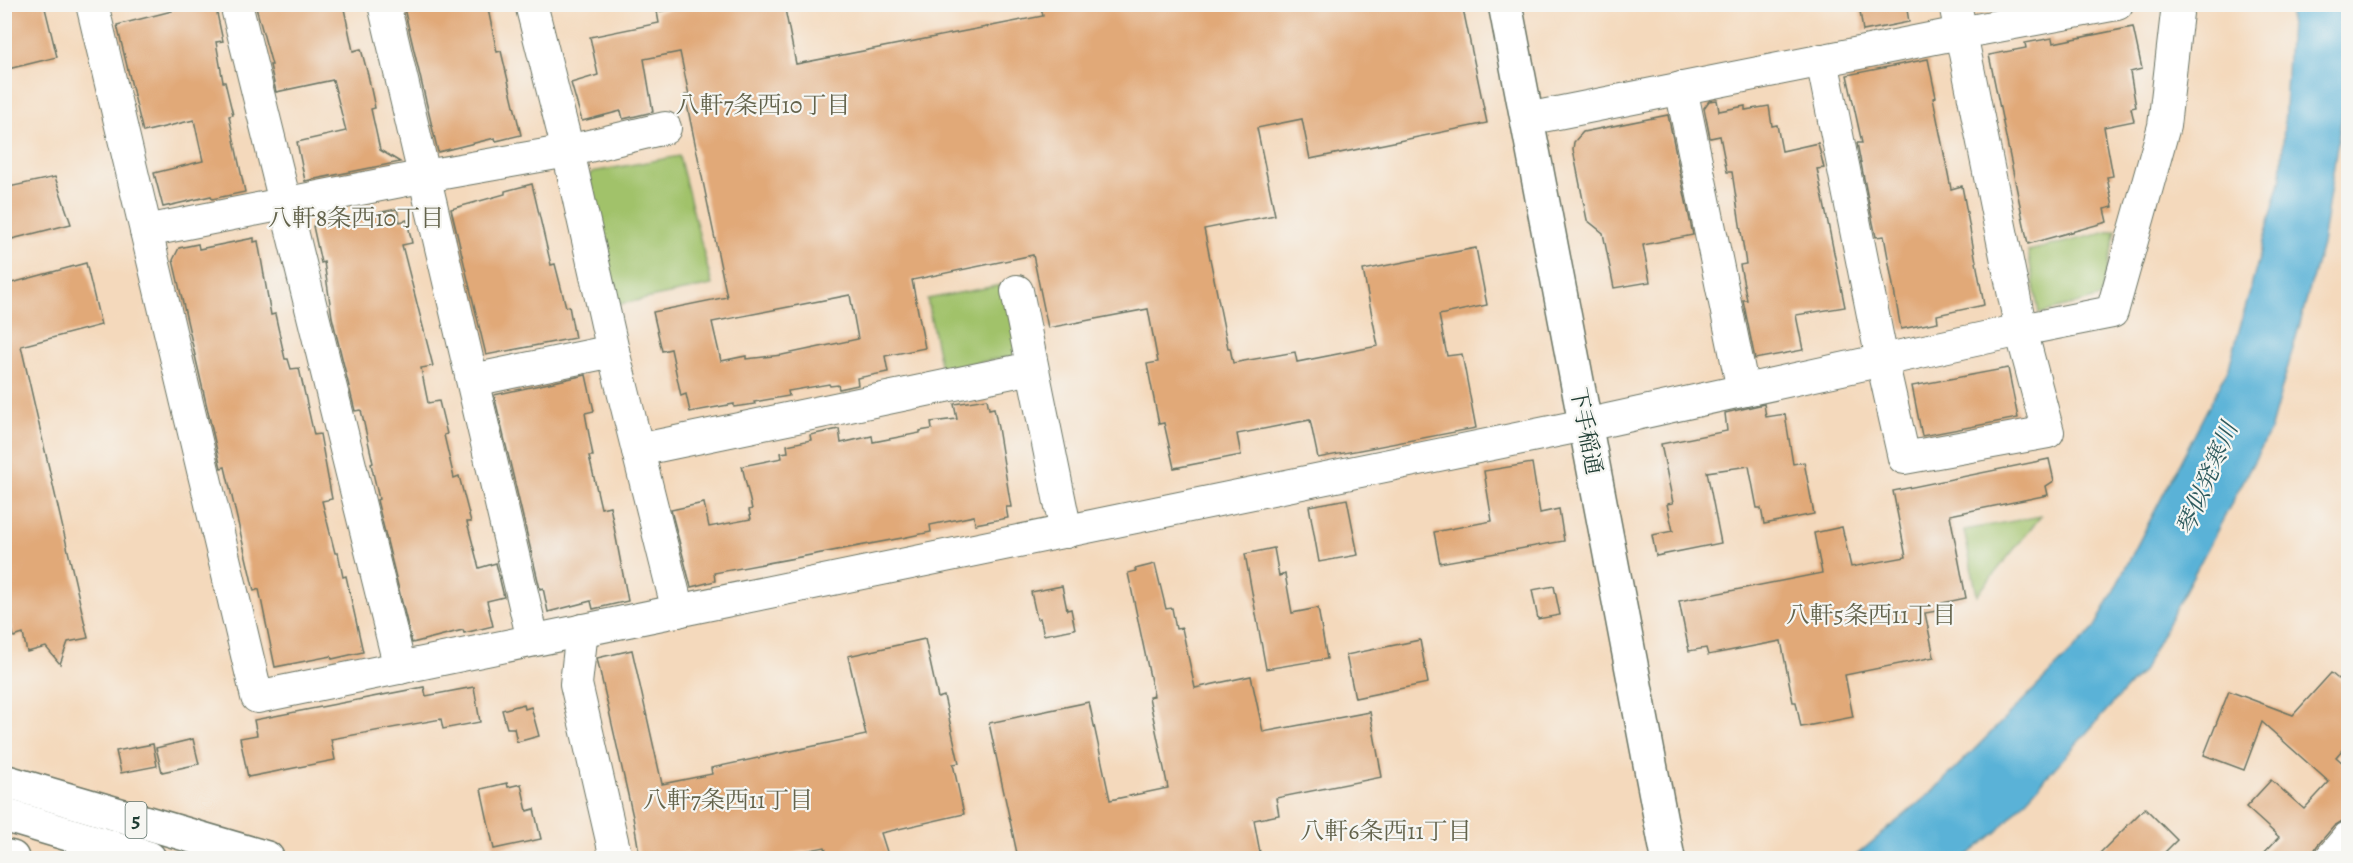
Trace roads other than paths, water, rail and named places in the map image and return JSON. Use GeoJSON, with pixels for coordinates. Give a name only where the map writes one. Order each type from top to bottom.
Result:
{"type":"FeatureCollection","features":[{"type":"Feature","properties":{"kind":"main road","name":"下手稲通"},"geometry":{"type":"LineString","coordinates":[[1505,4],[1668,858]]}},
{"type":"Feature","properties":{"kind":"main road","name":"5"},"geometry":{"type":"LineString","coordinates":[[4,781],[267,858]]}},
{"type":"Feature","properties":{"kind":"main road"},"geometry":{"type":"LineString","coordinates":[[4,815],[149,858]]}},
{"type":"Feature","properties":{"kind":"main road"},"geometry":{"type":"LineString","coordinates":[[4,856],[12,858]]}},
{"type":"Feature","properties":{"kind":"street"},"geometry":{"type":"LineString","coordinates":[[92,4],[257,697],[1585,425],[2112,312],[2164,126],[2178,4]]}},
{"type":"Feature","properties":{"kind":"street"},"geometry":{"type":"LineString","coordinates":[[236,4],[400,668]]}},
{"type":"Feature","properties":{"kind":"street"},"geometry":{"type":"LineString","coordinates":[[384,4],[533,640]]}},
{"type":"Feature","properties":{"kind":"street"},"geometry":{"type":"LineString","coordinates":[[531,4],[568,151],[613,351],[678,611]]}},
{"type":"Feature","properties":{"kind":"street"},"geometry":{"type":"LineString","coordinates":[[1527,119],[1822,60],[1958,19],[2117,4]]}},
{"type":"Feature","properties":{"kind":"street"},"geometry":{"type":"LineString","coordinates":[[1822,60],[1904,458],[2048,432],[2021,330],[1958,19]]}},
{"type":"Feature","properties":{"kind":"street"},"geometry":{"type":"LineString","coordinates":[[1681,88],[1743,390]]}},
{"type":"Feature","properties":{"kind":"street"},"geometry":{"type":"LineString","coordinates":[[146,231],[426,176],[568,151],[664,128]]}},
{"type":"Feature","properties":{"kind":"street"},"geometry":{"type":"LineString","coordinates":[[1017,291],[1066,531]]}},
{"type":"Feature","properties":{"kind":"street"},"geometry":{"type":"LineString","coordinates":[[473,380],[613,351]]}},
{"type":"Feature","properties":{"kind":"street"},"geometry":{"type":"LineString","coordinates":[[638,450],[1032,368]]}},
{"type":"Feature","properties":{"kind":"street"},"geometry":{"type":"LineString","coordinates":[[582,630],[576,684],[616,858]]}},
{"type":"Feature","properties":{"kind":"water","name":"琴似発寒川"},"geometry":{"type":"Polygon","coordinates":[[[2291,5],[2348,5],[2348,75],[2322,244],[2270,431],[2143,670],[1997,832],[1964,858],[1853,858],[1934,790],[2094,629],[2229,367],[2281,178],[2291,5]]]}},
{"type":"Feature","properties":{"kind":"district","name":"八軒7条西10丁目"},"geometry":{"type":"Point","coordinates":[763,105]}},
{"type":"Feature","properties":{"kind":"district","name":"八軒8条西10丁目"},"geometry":{"type":"Point","coordinates":[356,218]}},
{"type":"Feature","properties":{"kind":"district","name":"八軒5条西11丁目"},"geometry":{"type":"Point","coordinates":[1871,615]}},
{"type":"Feature","properties":{"kind":"district","name":"八軒7条西11丁目"},"geometry":{"type":"Point","coordinates":[728,800]}},
{"type":"Feature","properties":{"kind":"district","name":"八軒6条西11丁目"},"geometry":{"type":"Point","coordinates":[1386,831]}}]}
